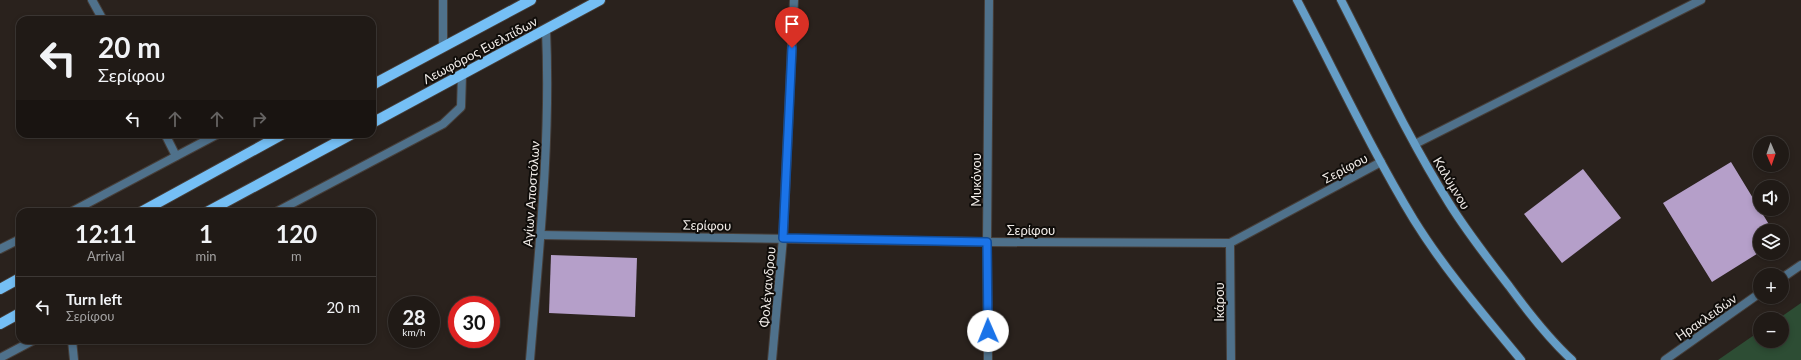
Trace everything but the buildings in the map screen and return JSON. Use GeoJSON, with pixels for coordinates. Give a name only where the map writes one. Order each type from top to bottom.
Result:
{"type":"FeatureCollection","features":[{"type":"Feature","properties":{"kind":"main road","name":"Λεωφόρος Ευελπίδων"},"geometry":{"type":"LineString","coordinates":[[376,83],[530,0]]}},
{"type":"Feature","properties":{"kind":"main road","name":"Λεωφόρος Ευελπίδων"},"geometry":{"type":"LineString","coordinates":[[376,121],[600,0]]}},
{"type":"Feature","properties":{"kind":"main road"},"geometry":{"type":"LineString","coordinates":[[1297,0],[1381,162],[1415,221],[1449,271],[1521,360]]}},
{"type":"Feature","properties":{"kind":"main road","name":"Καλύμνου"},"geometry":{"type":"LineString","coordinates":[[1341,0],[1416,144],[1449,203],[1482,250],[1532,315],[1561,350],[1572,360]]}},
{"type":"Feature","properties":{"kind":"main road"},"geometry":{"type":"LineString","coordinates":[[148,208],[276,138]]}},
{"type":"Feature","properties":{"kind":"main road"},"geometry":{"type":"LineString","coordinates":[[214,208],[345,138]]}},
{"type":"Feature","properties":{"kind":"main road"},"geometry":{"type":"LineString","coordinates":[[0,289],[16,280]]}},
{"type":"Feature","properties":{"kind":"main road"},"geometry":{"type":"LineString","coordinates":[[0,324],[16,315]]}},
{"type":"Feature","properties":{"kind":"street"},"geometry":{"type":"LineString","coordinates":[[92,0],[101,16]]}},
{"type":"Feature","properties":{"kind":"street"},"geometry":{"type":"LineString","coordinates":[[443,0],[443,46]]}},
{"type":"Feature","properties":{"kind":"street","name":"Φολέγανδρου"},"geometry":{"type":"LineString","coordinates":[[772,360],[783,238],[794,0]]}},
{"type":"Feature","properties":{"kind":"street","name":"Μυκόνου"},"geometry":{"type":"LineString","coordinates":[[988,360],[987,242],[989,0]]}},
{"type":"Feature","properties":{"kind":"street"},"geometry":{"type":"LineString","coordinates":[[1416,144],[1701,0]]}},
{"type":"Feature","properties":{"kind":"street","name":"Αγίων Αποστόλων"},"geometry":{"type":"LineString","coordinates":[[530,360],[548,137],[548,68],[546,30]]}},
{"type":"Feature","properties":{"kind":"street"},"geometry":{"type":"LineString","coordinates":[[284,208],[443,124],[461,107],[462,75]]}},
{"type":"Feature","properties":{"kind":"street"},"geometry":{"type":"LineString","coordinates":[[167,138],[176,156]]}},
{"type":"Feature","properties":{"kind":"street"},"geometry":{"type":"LineString","coordinates":[[78,208],[210,138]]}},
{"type":"Feature","properties":{"kind":"street","name":"Σερίφου"},"geometry":{"type":"LineString","coordinates":[[540,235],[987,242],[1230,243],[1381,162]]}},
{"type":"Feature","properties":{"kind":"street"},"geometry":{"type":"LineString","coordinates":[[0,249],[16,241]]}},
{"type":"Feature","properties":{"kind":"street","name":"Ικάρου"},"geometry":{"type":"LineString","coordinates":[[1230,243],[1231,360]]}},
{"type":"Feature","properties":{"kind":"street"},"geometry":{"type":"LineString","coordinates":[[1789,273],[1801,265]]}},
{"type":"Feature","properties":{"kind":"street","name":"Ηρακλειδών"},"geometry":{"type":"LineString","coordinates":[[1665,360],[1753,298]]}},
{"type":"Feature","properties":{"kind":"street"},"geometry":{"type":"LineString","coordinates":[[0,358],[26,344]]}},
{"type":"Feature","properties":{"kind":"street"},"geometry":{"type":"LineString","coordinates":[[72,344],[74,360]]}},
{"type":"Feature","properties":{"kind":"green space"},"geometry":{"type":"Polygon","coordinates":[[[1801,303],[1801,360],[1718,360],[1753,336],[1753,348],[1789,348],[1788,312],[1801,303]]]}},
{"type":"Feature","properties":{"kind":"route"},"geometry":{"type":"LineString","coordinates":[[792,48],[783,238],[987,242],[988,331]]}}]}
